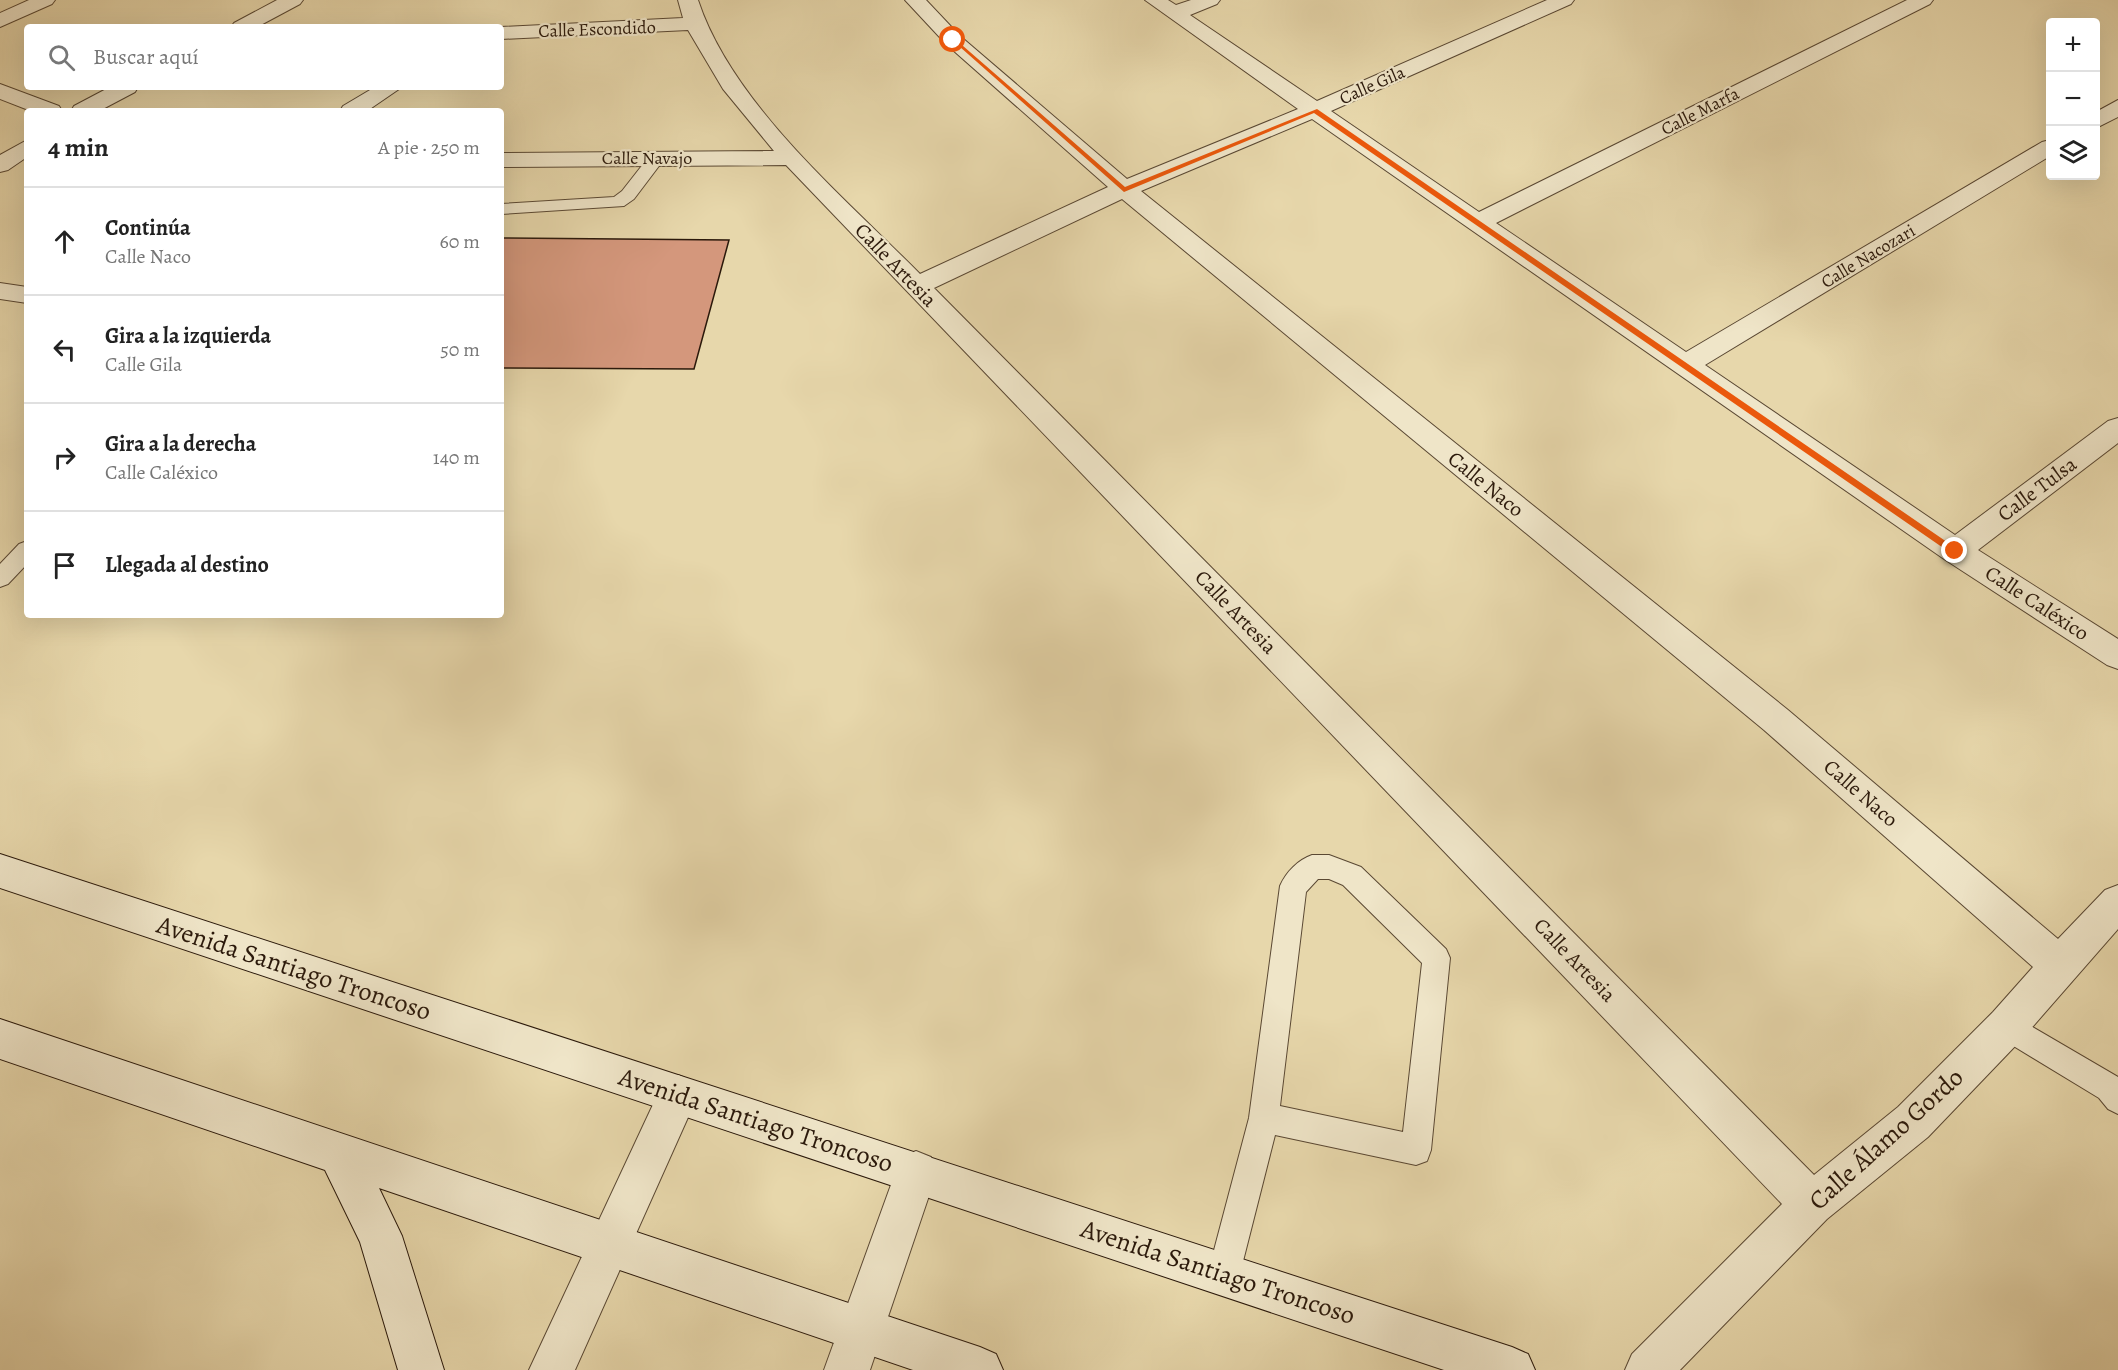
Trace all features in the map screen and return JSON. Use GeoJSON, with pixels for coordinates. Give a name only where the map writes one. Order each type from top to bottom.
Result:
{"type":"FeatureCollection","features":[{"type":"Feature","properties":{"kind":"street"},"geometry":{"type":"LineString","coordinates":[[0,21],[45,0]]}},
{"type":"Feature","properties":{"kind":"street"},"geometry":{"type":"LineString","coordinates":[[248,24],[293,0]]}},
{"type":"Feature","properties":{"kind":"street","name":"Calle Naco"},"geometry":{"type":"LineString","coordinates":[[915,0],[953,40],[1124,189],[1776,720],[2059,966]]}},
{"type":"Feature","properties":{"kind":"street"},"geometry":{"type":"LineString","coordinates":[[1165,7],[1210,0]]}},
{"type":"Feature","properties":{"kind":"street","name":"Calle Gila"},"geometry":{"type":"LineString","coordinates":[[917,286],[1124,189],[1315,110],[1564,0]]}},
{"type":"Feature","properties":{"kind":"street","name":"Calle Marfa"},"geometry":{"type":"LineString","coordinates":[[1478,222],[1923,0]]}},
{"type":"Feature","properties":{"kind":"street","name":"Calle Caléxico"},"geometry":{"type":"LineString","coordinates":[[1165,7],[1955,551],[2118,656]]}},
{"type":"Feature","properties":{"kind":"street","name":"Calle Escondido"},"geometry":{"type":"LineString","coordinates":[[504,33],[691,12]]}},
{"type":"Feature","properties":{"kind":"street","name":"Calle Artesia"},"geometry":{"type":"LineString","coordinates":[[691,12],[730,81],[792,158],[1812,1204]]}},
{"type":"Feature","properties":{"kind":"street"},"geometry":{"type":"LineString","coordinates":[[88,108],[121,90]]}},
{"type":"Feature","properties":{"kind":"street"},"geometry":{"type":"LineString","coordinates":[[356,108],[386,90]]}},
{"type":"Feature","properties":{"kind":"street"},"geometry":{"type":"LineString","coordinates":[[0,91],[43,108]]}},
{"type":"Feature","properties":{"kind":"street"},"geometry":{"type":"LineString","coordinates":[[2100,118],[2118,107]]}},
{"type":"Feature","properties":{"kind":"street"},"geometry":{"type":"LineString","coordinates":[[0,165],[24,149]]}},
{"type":"Feature","properties":{"kind":"street","name":"Calle Nacozari"},"geometry":{"type":"LineString","coordinates":[[1685,365],[2046,149]]}},
{"type":"Feature","properties":{"kind":"street","name":"Calle Navajo"},"geometry":{"type":"LineString","coordinates":[[504,160],[792,158]]}},
{"type":"Feature","properties":{"kind":"street"},"geometry":{"type":"LineString","coordinates":[[0,291],[24,295]]}},
{"type":"Feature","properties":{"kind":"street","name":"Calle Tulsa"},"geometry":{"type":"LineString","coordinates":[[1955,551],[2118,428]]}},
{"type":"Feature","properties":{"kind":"street","name":"Avenida Santiago Troncoso"},"geometry":{"type":"LineString","coordinates":[[0,871],[1224,1273],[1512,1370]]}},
{"type":"Feature","properties":{"kind":"street","name":"Calle Álamo Gordo"},"geometry":{"type":"LineString","coordinates":[[1648,1370],[1812,1204],[1913,1122],[2007,1026],[2118,902]]}},
{"type":"Feature","properties":{"kind":"street"},"geometry":{"type":"LineString","coordinates":[[0,1039],[980,1370]]}},
{"type":"Feature","properties":{"kind":"street"},"geometry":{"type":"LineString","coordinates":[[552,1370],[678,1095]]}},
{"type":"Feature","properties":{"kind":"street"},"geometry":{"type":"LineString","coordinates":[[339,1153],[380,1236],[421,1370]]}},
{"type":"Feature","properties":{"kind":"street"},"geometry":{"type":"LineString","coordinates":[[847,1370],[916,1172]]}},
{"type":"Feature","properties":{"kind":"lane"},"geometry":{"type":"LineString","coordinates":[[504,209],[618,202],[628,195],[657,158]]}},
{"type":"Feature","properties":{"kind":"lane"},"geometry":{"type":"LineString","coordinates":[[0,578],[24,553]]}},
{"type":"Feature","properties":{"kind":"lane"},"geometry":{"type":"LineString","coordinates":[[1224,1273],[1264,1118],[1293,886],[1312,867],[1329,867],[1352,876],[1436,958],[1416,1150],[1264,1118]]}},
{"type":"Feature","properties":{"kind":"lane"},"geometry":{"type":"LineString","coordinates":[[2007,1026],[2109,1088],[2118,1099]]}},
{"type":"Feature","properties":{"kind":"building"},"geometry":{"type":"Polygon","coordinates":[[[504,238],[729,240],[694,369],[504,368],[504,238]]]}},
{"type":"Feature","properties":{"kind":"route"},"geometry":{"type":"LineString","coordinates":[[953,40],[1124,189],[1315,110],[1955,551]]}}]}
